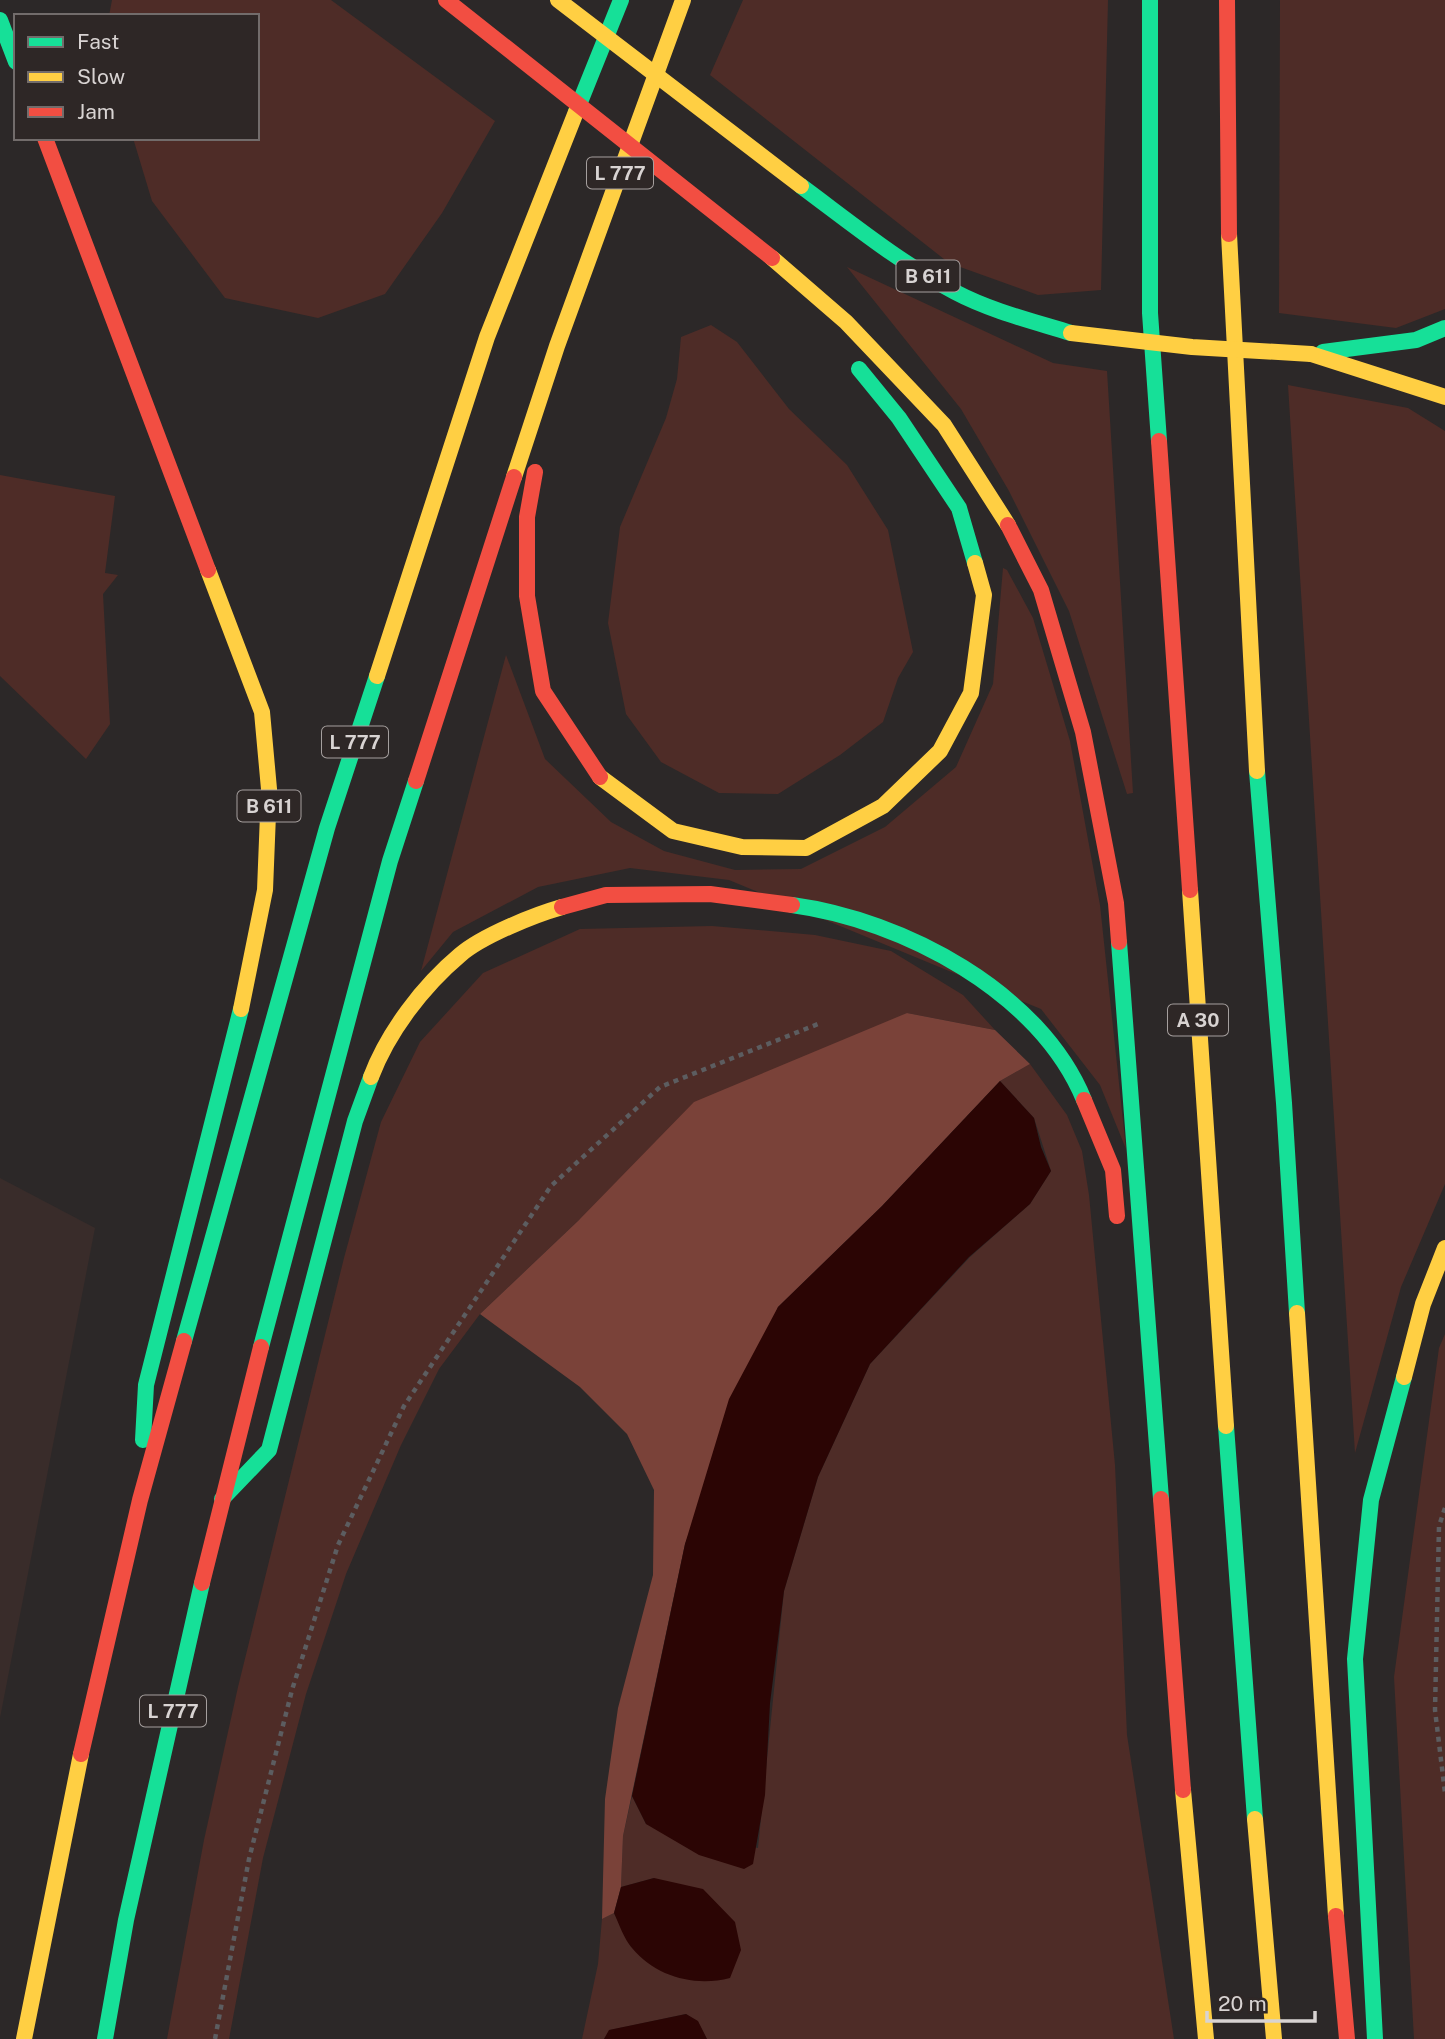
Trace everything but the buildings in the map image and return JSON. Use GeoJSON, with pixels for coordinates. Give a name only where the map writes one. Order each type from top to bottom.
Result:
{"type":"FeatureCollection","features":[{"type":"Feature","properties":{"kind":"highway"},"geometry":{"type":"LineString","coordinates":[[446,0],[772,258],[846,322],[944,425],[1008,525],[1041,590],[1083,732],[1116,903],[1160,1486],[1206,2039]]}},
{"type":"Feature","properties":{"kind":"highway","name":"B 611"},"geometry":{"type":"LineString","coordinates":[[558,0],[899,258],[957,293],[1001,312],[1072,333],[1192,347],[1311,354],[1416,340],[1445,328]]}},
{"type":"Feature","properties":{"kind":"highway","name":"L 777"},"geometry":{"type":"LineString","coordinates":[[24,2039],[82,1750],[140,1500],[327,828],[486,337],[621,0]]}},
{"type":"Feature","properties":{"kind":"highway","name":"L 777"},"geometry":{"type":"LineString","coordinates":[[104,2039],[126,1920],[220,1501],[390,861],[557,346],[683,0]]}},
{"type":"Feature","properties":{"kind":"highway","name":"A 30"},"geometry":{"type":"LineString","coordinates":[[1150,0],[1150,313],[1248,1744],[1274,2039]]}},
{"type":"Feature","properties":{"kind":"highway"},"geometry":{"type":"LineString","coordinates":[[1227,0],[1225,33],[1230,260],[1254,738],[1283,1103],[1329,1829],[1347,2039]]}},
{"type":"Feature","properties":{"kind":"highway"},"geometry":{"type":"LineString","coordinates":[[0,20],[14,57]]}},
{"type":"Feature","properties":{"kind":"highway","name":"B 611"},"geometry":{"type":"LineString","coordinates":[[46,140],[262,712],[269,789],[265,890],[242,1005],[146,1385],[140,1500]]}},
{"type":"Feature","properties":{"kind":"highway"},"geometry":{"type":"LineString","coordinates":[[772,258],[823,325]]}},
{"type":"Feature","properties":{"kind":"highway"},"geometry":{"type":"LineString","coordinates":[[557,346],[527,517],[527,596],[543,691],[602,780],[673,831],[742,847],[806,848],[883,806],[940,751],[971,693],[984,595],[959,508],[899,418],[849,356]]}},
{"type":"Feature","properties":{"kind":"highway"},"geometry":{"type":"LineString","coordinates":[[1311,354],[1445,397]]}},
{"type":"Feature","properties":{"kind":"highway"},"geometry":{"type":"LineString","coordinates":[[220,1501],[269,1450],[355,1121],[378,1059],[416,1001],[461,954],[535,915],[606,895],[710,894],[819,909],[915,940],[985,983],[1032,1021],[1076,1080],[1113,1170],[1118,1226]]}},
{"type":"Feature","properties":{"kind":"highway"},"geometry":{"type":"LineString","coordinates":[[1374,2039],[1355,1659],[1371,1500],[1423,1304],[1445,1248]]}},
{"type":"Feature","properties":{"kind":"highway"},"geometry":{"type":"LineString","coordinates":[[1139,1448],[1160,1486]]}},
{"type":"Feature","properties":{"kind":"path"},"geometry":{"type":"LineString","coordinates":[[215,2039],[249,1859],[292,1690],[338,1545],[404,1406],[551,1186],[660,1087],[818,1024]]}},
{"type":"Feature","properties":{"kind":"path"},"geometry":{"type":"LineString","coordinates":[[1445,1508],[1439,1525],[1435,1710],[1445,1793]]}},
{"type":"Feature","properties":{"kind":"shaded area"},"geometry":{"type":"Polygon","coordinates":[[[112,0],[331,0],[495,121],[442,213],[385,294],[318,318],[225,298],[152,201],[134,140],[259,140],[259,14],[109,14],[112,0]]]}},
{"type":"Feature","properties":{"kind":"shaded area"},"geometry":{"type":"Polygon","coordinates":[[[743,0],[1108,0],[1101,290],[1038,295],[949,263],[710,75],[743,0]]]}},
{"type":"Feature","properties":{"kind":"shaded area"},"geometry":{"type":"Polygon","coordinates":[[[1280,0],[1445,0],[1445,309],[1396,328],[1279,313],[1280,0]]]}},
{"type":"Feature","properties":{"kind":"shaded area"},"geometry":{"type":"Polygon","coordinates":[[[847,267],[1053,363],[1107,371],[1133,793],[1127,794],[1069,611],[1009,491],[961,409],[847,267]]]}},
{"type":"Feature","properties":{"kind":"shaded area"},"geometry":{"type":"Polygon","coordinates":[[[711,325],[737,342],[789,409],[847,465],[888,530],[913,652],[898,678],[883,722],[840,755],[778,794],[719,793],[661,762],[626,714],[608,623],[620,527],[666,418],[677,379],[681,337],[711,325]]]}},
{"type":"Feature","properties":{"kind":"shaded area"},"geometry":{"type":"Polygon","coordinates":[[[1288,385],[1408,408],[1445,431],[1445,1184],[1401,1287],[1355,1453],[1288,385]]]}},
{"type":"Feature","properties":{"kind":"shaded area"},"geometry":{"type":"Polygon","coordinates":[[[0,475],[115,496],[105,573],[118,575],[103,594],[110,724],[86,759],[0,676],[0,475]]]}},
{"type":"Feature","properties":{"kind":"shaded area"},"geometry":{"type":"Polygon","coordinates":[[[1003,568],[1007,570],[1033,618],[1070,741],[1100,905],[1126,1149],[1100,1085],[1041,1009],[729,880],[630,868],[538,887],[453,932],[421,971],[506,655],[545,759],[611,822],[664,851],[735,870],[801,869],[885,827],[956,767],[993,684],[1003,568]]]}},
{"type":"Feature","properties":{"kind":"shaded area"},"geometry":{"type":"Polygon","coordinates":[[[712,926],[815,935],[891,951],[963,995],[995,1030],[907,1013],[579,1220],[480,1314],[439,1369],[401,1445],[346,1574],[306,1694],[263,1858],[229,2039],[167,2039],[204,1840],[238,1687],[344,1258],[381,1122],[420,1042],[483,973],[580,929],[712,926]]]}},
{"type":"Feature","properties":{"kind":"shaded area"},"geometry":{"type":"Polygon","coordinates":[[[907,1013],[995,1030],[1030,1064],[1000,1081],[882,1206],[778,1307],[685,1544],[623,1836],[621,1887],[614,1913],[602,1919],[605,1799],[618,1708],[653,1575],[654,1490],[627,1434],[580,1387],[480,1314],[579,1220],[694,1102],[907,1013]]]}},
{"type":"Feature","properties":{"kind":"shaded area"},"geometry":{"type":"Polygon","coordinates":[[[1030,1064],[1067,1115],[1082,1151],[1089,1195],[1115,1465],[1127,1735],[1174,2039],[707,2039],[698,2022],[686,2014],[610,2030],[604,2039],[582,2039],[598,1964],[602,1919],[614,1913],[631,1947],[654,1878],[621,1887],[623,1836],[632,1796],[646,1824],[758,1848],[784,1591],[818,1477],[870,1364],[970,1257],[1030,1204],[1051,1171],[1034,1118],[1000,1081],[1030,1064]]]}},
{"type":"Feature","properties":{"kind":"shaded area"},"geometry":{"type":"Polygon","coordinates":[[[1000,1081],[1034,1118],[1041,1147],[1051,1171],[1030,1204],[969,1257],[870,1364],[818,1477],[784,1591],[770,1703],[765,1795],[753,1864],[744,1869],[699,1855],[646,1824],[632,1796],[685,1544],[729,1399],[778,1307],[882,1206],[1000,1081]]]}},
{"type":"Feature","properties":{"kind":"shaded area"},"geometry":{"type":"Polygon","coordinates":[[[0,1178],[95,1228],[0,1718],[0,1178]]]}},
{"type":"Feature","properties":{"kind":"shaded area"},"geometry":{"type":"Polygon","coordinates":[[[1445,1334],[1445,2039],[1414,2039],[1394,1677],[1439,1348],[1445,1334]]]}},
{"type":"Feature","properties":{"kind":"shaded area"},"geometry":{"type":"Polygon","coordinates":[[[654,1878],[703,1889],[735,1922],[741,1950],[730,1978],[703,1981],[664,1973],[642,1958],[629,1944],[614,1913],[621,1887],[654,1878]]]}},
{"type":"Feature","properties":{"kind":"shaded area"},"geometry":{"type":"Polygon","coordinates":[[[686,2014],[698,2021],[707,2039],[604,2039],[609,2030],[686,2014]]]}},
{"type":"Feature","properties":{"kind":"traffic: fast"},"geometry":{"type":"LineString","coordinates":[[576,112],[621,0]]}},
{"type":"Feature","properties":{"kind":"traffic: fast"},"geometry":{"type":"LineString","coordinates":[[1150,0],[1150,313],[1159,441]]}},
{"type":"Feature","properties":{"kind":"traffic: fast"},"geometry":{"type":"LineString","coordinates":[[0,20],[14,57]]}},
{"type":"Feature","properties":{"kind":"traffic: fast"},"geometry":{"type":"LineString","coordinates":[[801,186],[895,255],[955,292],[997,310],[1071,333]]}},
{"type":"Feature","properties":{"kind":"traffic: fast"},"geometry":{"type":"LineString","coordinates":[[1323,352],[1416,340],[1445,328]]}},
{"type":"Feature","properties":{"kind":"traffic: fast"},"geometry":{"type":"LineString","coordinates":[[859,369],[899,418],[959,508],[975,563]]}},
{"type":"Feature","properties":{"kind":"traffic: fast"},"geometry":{"type":"LineString","coordinates":[[184,1341],[327,828],[377,676]]}},
{"type":"Feature","properties":{"kind":"traffic: fast"},"geometry":{"type":"LineString","coordinates":[[1257,771],[1284,1103],[1297,1313]]}},
{"type":"Feature","properties":{"kind":"traffic: fast"},"geometry":{"type":"LineString","coordinates":[[261,1347],[390,861],[416,781]]}},
{"type":"Feature","properties":{"kind":"traffic: fast"},"geometry":{"type":"LineString","coordinates":[[792,905],[835,913],[878,927],[922,945],[963,968],[1002,995],[1035,1026],[1063,1061],[1084,1100]]}},
{"type":"Feature","properties":{"kind":"traffic: fast"},"geometry":{"type":"LineString","coordinates":[[1119,942],[1161,1499]]}},
{"type":"Feature","properties":{"kind":"traffic: fast"},"geometry":{"type":"LineString","coordinates":[[143,1440],[146,1385],[241,1009]]}},
{"type":"Feature","properties":{"kind":"traffic: fast"},"geometry":{"type":"LineString","coordinates":[[222,1499],[269,1450],[355,1121],[371,1077]]}},
{"type":"Feature","properties":{"kind":"traffic: fast"},"geometry":{"type":"LineString","coordinates":[[1375,2039],[1355,1659],[1371,1500],[1404,1377]]}},
{"type":"Feature","properties":{"kind":"traffic: fast"},"geometry":{"type":"LineString","coordinates":[[1226,1426],[1255,1819]]}},
{"type":"Feature","properties":{"kind":"traffic: fast"},"geometry":{"type":"LineString","coordinates":[[105,2039],[126,1920],[202,1583]]}},
{"type":"Feature","properties":{"kind":"traffic: slow"},"geometry":{"type":"LineString","coordinates":[[558,0],[801,186]]}},
{"type":"Feature","properties":{"kind":"traffic: slow"},"geometry":{"type":"LineString","coordinates":[[514,477],[557,346],[683,0]]}},
{"type":"Feature","properties":{"kind":"traffic: slow"},"geometry":{"type":"LineString","coordinates":[[377,676],[487,337],[576,112]]}},
{"type":"Feature","properties":{"kind":"traffic: slow"},"geometry":{"type":"LineString","coordinates":[[1229,234],[1257,771]]}},
{"type":"Feature","properties":{"kind":"traffic: slow"},"geometry":{"type":"LineString","coordinates":[[772,258],[846,322],[944,425],[1008,525]]}},
{"type":"Feature","properties":{"kind":"traffic: slow"},"geometry":{"type":"LineString","coordinates":[[1071,333],[1192,347],[1311,354]]}},
{"type":"Feature","properties":{"kind":"traffic: slow"},"geometry":{"type":"LineString","coordinates":[[1311,354],[1445,397]]}},
{"type":"Feature","properties":{"kind":"traffic: slow"},"geometry":{"type":"LineString","coordinates":[[600,777],[673,831],[742,847],[806,848],[883,806],[940,751],[971,693],[984,595],[975,563]]}},
{"type":"Feature","properties":{"kind":"traffic: slow"},"geometry":{"type":"LineString","coordinates":[[208,570],[262,712],[269,789],[265,890],[241,1009]]}},
{"type":"Feature","properties":{"kind":"traffic: slow"},"geometry":{"type":"LineString","coordinates":[[1190,890],[1226,1426]]}},
{"type":"Feature","properties":{"kind":"traffic: slow"},"geometry":{"type":"LineString","coordinates":[[371,1077],[397,1027],[420,995],[446,967],[481,941],[537,915],[562,907]]}},
{"type":"Feature","properties":{"kind":"traffic: slow"},"geometry":{"type":"LineString","coordinates":[[1404,1377],[1423,1304],[1445,1248]]}},
{"type":"Feature","properties":{"kind":"traffic: slow"},"geometry":{"type":"LineString","coordinates":[[1297,1313],[1336,1916]]}},
{"type":"Feature","properties":{"kind":"traffic: slow"},"geometry":{"type":"LineString","coordinates":[[24,2039],[81,1754]]}},
{"type":"Feature","properties":{"kind":"traffic: slow"},"geometry":{"type":"LineString","coordinates":[[1183,1790],[1206,2039]]}},
{"type":"Feature","properties":{"kind":"traffic: slow"},"geometry":{"type":"LineString","coordinates":[[1255,1819],[1274,2039]]}},
{"type":"Feature","properties":{"kind":"traffic: jam"},"geometry":{"type":"LineString","coordinates":[[446,0],[772,258]]}},
{"type":"Feature","properties":{"kind":"traffic: jam"},"geometry":{"type":"LineString","coordinates":[[1227,0],[1229,234]]}},
{"type":"Feature","properties":{"kind":"traffic: jam"},"geometry":{"type":"LineString","coordinates":[[46,140],[208,570]]}},
{"type":"Feature","properties":{"kind":"traffic: jam"},"geometry":{"type":"LineString","coordinates":[[1159,441],[1190,890]]}},
{"type":"Feature","properties":{"kind":"traffic: jam"},"geometry":{"type":"LineString","coordinates":[[535,472],[527,517],[527,596],[543,691],[600,777]]}},
{"type":"Feature","properties":{"kind":"traffic: jam"},"geometry":{"type":"LineString","coordinates":[[416,781],[514,477]]}},
{"type":"Feature","properties":{"kind":"traffic: jam"},"geometry":{"type":"LineString","coordinates":[[1008,525],[1041,590],[1083,732],[1116,903],[1119,942]]}},
{"type":"Feature","properties":{"kind":"traffic: jam"},"geometry":{"type":"LineString","coordinates":[[562,907],[606,895],[710,894],[792,905]]}},
{"type":"Feature","properties":{"kind":"traffic: jam"},"geometry":{"type":"LineString","coordinates":[[1084,1100],[1113,1170],[1117,1216]]}},
{"type":"Feature","properties":{"kind":"traffic: jam"},"geometry":{"type":"LineString","coordinates":[[81,1754],[140,1500],[184,1341]]}},
{"type":"Feature","properties":{"kind":"traffic: jam"},"geometry":{"type":"LineString","coordinates":[[202,1583],[261,1347]]}},
{"type":"Feature","properties":{"kind":"traffic: jam"},"geometry":{"type":"LineString","coordinates":[[1161,1499],[1183,1790]]}},
{"type":"Feature","properties":{"kind":"traffic: jam"},"geometry":{"type":"LineString","coordinates":[[1336,1916],[1347,2039]]}}]}
